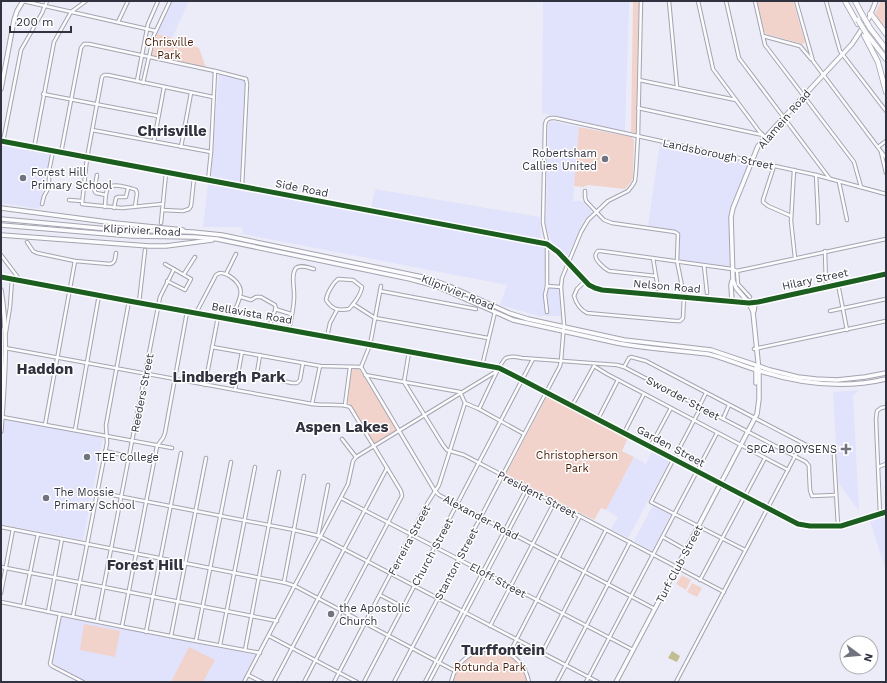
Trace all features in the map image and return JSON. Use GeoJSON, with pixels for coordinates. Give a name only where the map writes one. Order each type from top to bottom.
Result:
{"type":"FeatureCollection","features":[{"type":"Feature","properties":{"kind":"highway"},"geometry":{"type":"LineString","coordinates":[[846,1],[865,34],[878,62],[886,92]]}},
{"type":"Feature","properties":{"kind":"highway"},"geometry":{"type":"LineString","coordinates":[[855,1],[870,28],[886,49]]}},
{"type":"Feature","properties":{"kind":"highway"},"geometry":{"type":"LineString","coordinates":[[870,16],[886,34]]}},
{"type":"Feature","properties":{"kind":"highway"},"geometry":{"type":"LineString","coordinates":[[865,34],[886,59]]}},
{"type":"Feature","properties":{"kind":"highway"},"geometry":{"type":"LineString","coordinates":[[880,41],[886,46]]}},
{"type":"Feature","properties":{"kind":"main road"},"geometry":{"type":"LineString","coordinates":[[1,89],[14,20],[23,1]]}},
{"type":"Feature","properties":{"kind":"main road","name":"Alamein Road"},"geometry":{"type":"LineString","coordinates":[[749,303],[736,288],[733,280],[731,215],[758,146],[764,136],[843,55],[870,16],[877,1]]}},
{"type":"Feature","properties":{"kind":"main road"},"geometry":{"type":"LineString","coordinates":[[1,208],[192,232]]}},
{"type":"Feature","properties":{"kind":"main road","name":"Kliprivier Road"},"geometry":{"type":"LineString","coordinates":[[1,219],[119,230],[192,232],[229,237],[427,278],[449,286],[509,313],[564,329]]}},
{"type":"Feature","properties":{"kind":"main road","name":"Kliprivier Road"},"geometry":{"type":"LineString","coordinates":[[1,225],[132,236],[217,239],[429,283],[520,322],[631,341],[711,350],[788,379],[802,382],[852,384],[886,379]]}},
{"type":"Feature","properties":{"kind":"main road"},"geometry":{"type":"LineString","coordinates":[[1,236],[149,246],[166,246],[217,239]]}},
{"type":"Feature","properties":{"kind":"main road"},"geometry":{"type":"LineString","coordinates":[[732,302],[731,285],[733,280]]}},
{"type":"Feature","properties":{"kind":"main road"},"geometry":{"type":"LineString","coordinates":[[1,290],[5,337],[1,407]]}},
{"type":"Feature","properties":{"kind":"main road"},"geometry":{"type":"LineString","coordinates":[[754,317],[755,304],[758,302]]}},
{"type":"Feature","properties":{"kind":"main road"},"geometry":{"type":"LineString","coordinates":[[749,303],[753,310],[754,317]]}},
{"type":"Feature","properties":{"kind":"main road","name":"Turf Club Street"},"geometry":{"type":"LineString","coordinates":[[616,682],[678,567],[748,432],[754,417],[759,399],[754,317]]}},
{"type":"Feature","properties":{"kind":"main road"},"geometry":{"type":"LineString","coordinates":[[1,329],[4,348],[1,431]]}},
{"type":"Feature","properties":{"kind":"main road","name":"Kliprivier Road"},"geometry":{"type":"LineString","coordinates":[[757,368],[794,376],[824,380],[865,377],[886,373]]}},
{"type":"Feature","properties":{"kind":"street"},"geometry":{"type":"LineString","coordinates":[[23,1],[156,31]]}},
{"type":"Feature","properties":{"kind":"street"},"geometry":{"type":"LineString","coordinates":[[2,142],[21,50],[42,13],[47,1]]}},
{"type":"Feature","properties":{"kind":"street"},"geometry":{"type":"LineString","coordinates":[[34,148],[54,42],[71,12],[86,1]]}},
{"type":"Feature","properties":{"kind":"street"},"geometry":{"type":"LineString","coordinates":[[118,22],[128,1]]}},
{"type":"Feature","properties":{"kind":"street"},"geometry":{"type":"LineString","coordinates":[[137,81],[149,21],[158,1]]}},
{"type":"Feature","properties":{"kind":"street"},"geometry":{"type":"LineString","coordinates":[[143,83],[148,57],[156,31],[170,1]]}},
{"type":"Feature","properties":{"kind":"street"},"geometry":{"type":"LineString","coordinates":[[638,136],[640,1]]}},
{"type":"Feature","properties":{"kind":"street"},"geometry":{"type":"LineString","coordinates":[[669,1],[677,88]]}},
{"type":"Feature","properties":{"kind":"street"},"geometry":{"type":"LineString","coordinates":[[698,1],[712,68],[764,136]]}},
{"type":"Feature","properties":{"kind":"street"},"geometry":{"type":"LineString","coordinates":[[726,1],[738,56],[830,179]]}},
{"type":"Feature","properties":{"kind":"street"},"geometry":{"type":"LineString","coordinates":[[755,1],[764,42],[767,48],[854,163],[861,187]]}},
{"type":"Feature","properties":{"kind":"street"},"geometry":{"type":"LineString","coordinates":[[796,1],[813,61]]}},
{"type":"Feature","properties":{"kind":"street"},"geometry":{"type":"LineString","coordinates":[[826,1],[840,51],[886,111]]}},
{"type":"Feature","properties":{"kind":"street"},"geometry":{"type":"LineString","coordinates":[[763,36],[800,46],[886,158]]}},
{"type":"Feature","properties":{"kind":"street"},"geometry":{"type":"LineString","coordinates":[[61,153],[81,47],[86,43],[244,78],[247,84],[242,187]]}},
{"type":"Feature","properties":{"kind":"street"},"geometry":{"type":"LineString","coordinates":[[208,181],[215,71]]}},
{"type":"Feature","properties":{"kind":"street"},"geometry":{"type":"LineString","coordinates":[[82,203],[87,158],[102,77],[106,75],[213,97]]}},
{"type":"Feature","properties":{"kind":"street"},"geometry":{"type":"LineString","coordinates":[[639,80],[736,100]]}},
{"type":"Feature","properties":{"kind":"street"},"geometry":{"type":"LineString","coordinates":[[154,142],[164,87]]}},
{"type":"Feature","properties":{"kind":"street"},"geometry":{"type":"LineString","coordinates":[[181,147],[191,93]]}},
{"type":"Feature","properties":{"kind":"street"},"geometry":{"type":"LineString","coordinates":[[44,94],[158,116]]}},
{"type":"Feature","properties":{"kind":"street"},"geometry":{"type":"LineString","coordinates":[[638,108],[764,136]]}},
{"type":"Feature","properties":{"kind":"street","name":"Landsborough Street"},"geometry":{"type":"LineString","coordinates":[[548,244],[543,227],[545,122],[551,118],[794,170],[886,194]]}},
{"type":"Feature","properties":{"kind":"street"},"geometry":{"type":"LineString","coordinates":[[92,130],[211,152]]}},
{"type":"Feature","properties":{"kind":"street","name":"Stanton Street"},"geometry":{"type":"LineString","coordinates":[[394,682],[559,368],[564,329],[561,287],[563,274],[589,218],[608,201],[624,194],[635,181],[638,136]]}},
{"type":"Feature","properties":{"kind":"street"},"geometry":{"type":"LineString","coordinates":[[878,147],[886,141]]}},
{"type":"Feature","properties":{"kind":"street","name":"Side Road"},"geometry":{"type":"LineString","coordinates":[[2,142],[548,244]]}},
{"type":"Feature","properties":{"kind":"street"},"geometry":{"type":"LineString","coordinates":[[881,151],[886,172]]}},
{"type":"Feature","properties":{"kind":"street"},"geometry":{"type":"LineString","coordinates":[[42,204],[44,196],[48,191],[49,171],[53,152]]}},
{"type":"Feature","properties":{"kind":"street"},"geometry":{"type":"LineString","coordinates":[[774,166],[763,202],[768,206],[791,216]]}},
{"type":"Feature","properties":{"kind":"street"},"geometry":{"type":"LineString","coordinates":[[794,170],[791,216],[795,258]]}},
{"type":"Feature","properties":{"kind":"street"},"geometry":{"type":"LineString","coordinates":[[161,224],[166,173]]}},
{"type":"Feature","properties":{"kind":"street"},"geometry":{"type":"LineString","coordinates":[[96,175],[94,188],[95,193],[106,195]]}},
{"type":"Feature","properties":{"kind":"street"},"geometry":{"type":"LineString","coordinates":[[816,175],[818,223]]}},
{"type":"Feature","properties":{"kind":"street"},"geometry":{"type":"LineString","coordinates":[[162,210],[183,211],[189,209],[191,206],[194,178]]}},
{"type":"Feature","properties":{"kind":"street"},"geometry":{"type":"LineString","coordinates":[[840,182],[847,220]]}},
{"type":"Feature","properties":{"kind":"street"},"geometry":{"type":"LineString","coordinates":[[104,207],[107,189],[114,185],[135,189],[137,192],[135,207]]}},
{"type":"Feature","properties":{"kind":"street"},"geometry":{"type":"LineString","coordinates":[[84,186],[94,188]]}},
{"type":"Feature","properties":{"kind":"street"},"geometry":{"type":"LineString","coordinates":[[114,208],[116,198],[126,197],[128,188]]}},
{"type":"Feature","properties":{"kind":"street"},"geometry":{"type":"LineString","coordinates":[[548,244],[558,252],[585,281],[577,289],[574,296],[577,303],[587,313],[676,321],[683,319],[684,298],[677,261],[679,235],[675,232],[610,223],[604,220],[586,200],[585,191]]}},
{"type":"Feature","properties":{"kind":"street"},"geometry":{"type":"LineString","coordinates":[[69,200],[114,208],[163,204]]}},
{"type":"Feature","properties":{"kind":"street"},"geometry":{"type":"LineString","coordinates":[[656,276],[609,271],[598,261],[595,255],[598,251],[601,251],[732,269],[737,271],[886,239]]}},
{"type":"Feature","properties":{"kind":"street"},"geometry":{"type":"LineString","coordinates":[[27,242],[33,251],[38,254],[75,261],[110,264],[114,262],[116,253]]}},
{"type":"Feature","properties":{"kind":"street"},"geometry":{"type":"LineString","coordinates":[[547,312],[545,295],[547,286],[548,244]]}},
{"type":"Feature","properties":{"kind":"street"},"geometry":{"type":"LineString","coordinates":[[139,303],[145,250]]}},
{"type":"Feature","properties":{"kind":"street"},"geometry":{"type":"LineString","coordinates":[[825,251],[826,286]]}},
{"type":"Feature","properties":{"kind":"street"},"geometry":{"type":"LineString","coordinates":[[226,274],[236,254]]}},
{"type":"Feature","properties":{"kind":"street"},"geometry":{"type":"LineString","coordinates":[[1,255],[20,281]]}},
{"type":"Feature","properties":{"kind":"street"},"geometry":{"type":"LineString","coordinates":[[184,274],[195,257]]}},
{"type":"Feature","properties":{"kind":"street"},"geometry":{"type":"LineString","coordinates":[[653,258],[658,289]]}},
{"type":"Feature","properties":{"kind":"street"},"geometry":{"type":"LineString","coordinates":[[45,425],[75,261]]}},
{"type":"Feature","properties":{"kind":"street"},"geometry":{"type":"LineString","coordinates":[[165,264],[191,279],[185,290],[167,281]]}},
{"type":"Feature","properties":{"kind":"street"},"geometry":{"type":"LineString","coordinates":[[704,265],[707,293]]}},
{"type":"Feature","properties":{"kind":"street"},"geometry":{"type":"LineString","coordinates":[[289,330],[294,297],[293,285],[295,271],[300,266],[314,269]]}},
{"type":"Feature","properties":{"kind":"street","name":"Reeders Street"},"geometry":{"type":"LineString","coordinates":[[97,621],[160,295],[174,269]]}},
{"type":"Feature","properties":{"kind":"street"},"geometry":{"type":"LineString","coordinates":[[737,271],[738,284],[750,297]]}},
{"type":"Feature","properties":{"kind":"street"},"geometry":{"type":"LineString","coordinates":[[196,313],[216,275],[221,272],[236,281],[241,292],[241,298],[230,320]]}},
{"type":"Feature","properties":{"kind":"street","name":"Hilary Street"},"geometry":{"type":"LineString","coordinates":[[749,303],[886,274]]}},
{"type":"Feature","properties":{"kind":"street","name":"Bellavista Road"},"geometry":{"type":"LineString","coordinates":[[1,277],[498,369]]}},
{"type":"Feature","properties":{"kind":"street"},"geometry":{"type":"LineString","coordinates":[[5,337],[9,314],[12,279]]}},
{"type":"Feature","properties":{"kind":"street"},"geometry":{"type":"LineString","coordinates":[[337,280],[353,280],[362,286],[349,309],[337,310],[327,302],[326,299],[327,294],[337,280]]}},
{"type":"Feature","properties":{"kind":"street","name":"Nelson Road"},"geometry":{"type":"LineString","coordinates":[[585,281],[593,287],[602,290],[749,303]]}},
{"type":"Feature","properties":{"kind":"street"},"geometry":{"type":"LineString","coordinates":[[838,284],[847,330]]}},
{"type":"Feature","properties":{"kind":"street"},"geometry":{"type":"LineString","coordinates":[[212,347],[320,366],[360,367],[370,345],[381,286]]}},
{"type":"Feature","properties":{"kind":"street"},"geometry":{"type":"LineString","coordinates":[[547,286],[561,287]]}},
{"type":"Feature","properties":{"kind":"street"},"geometry":{"type":"LineString","coordinates":[[380,291],[476,309]]}},
{"type":"Feature","properties":{"kind":"street"},"geometry":{"type":"LineString","coordinates":[[75,430],[99,295]]}},
{"type":"Feature","properties":{"kind":"street"},"geometry":{"type":"LineString","coordinates":[[241,298],[251,300],[256,297],[261,297],[275,305],[270,326]]}},
{"type":"Feature","properties":{"kind":"street"},"geometry":{"type":"LineString","coordinates":[[830,311],[886,299]]}},
{"type":"Feature","properties":{"kind":"street"},"geometry":{"type":"LineString","coordinates":[[73,616],[105,451],[107,436],[106,425],[129,301]]}},
{"type":"Feature","properties":{"kind":"street"},"geometry":{"type":"LineString","coordinates":[[353,304],[375,318],[488,338]]}},
{"type":"Feature","properties":{"kind":"street"},"geometry":{"type":"LineString","coordinates":[[275,309],[291,314]]}},
{"type":"Feature","properties":{"kind":"street"},"geometry":{"type":"LineString","coordinates":[[327,337],[330,322],[337,310]]}},
{"type":"Feature","properties":{"kind":"street"},"geometry":{"type":"LineString","coordinates":[[122,626],[157,446],[165,433],[188,312]]}},
{"type":"Feature","properties":{"kind":"street"},"geometry":{"type":"LineString","coordinates":[[482,366],[495,312]]}},
{"type":"Feature","properties":{"kind":"street"},"geometry":{"type":"LineString","coordinates":[[205,385],[218,317]]}},
{"type":"Feature","properties":{"kind":"street"},"geometry":{"type":"LineString","coordinates":[[756,349],[886,321]]}},
{"type":"Feature","properties":{"kind":"street"},"geometry":{"type":"LineString","coordinates":[[4,348],[312,404],[324,406],[345,405],[350,407],[402,494],[304,682]]}},
{"type":"Feature","properties":{"kind":"street"},"geometry":{"type":"LineString","coordinates":[[235,390],[242,352]]}},
{"type":"Feature","properties":{"kind":"street"},"geometry":{"type":"LineString","coordinates":[[409,352],[404,382],[444,446],[450,451]]}},
{"type":"Feature","properties":{"kind":"street"},"geometry":{"type":"LineString","coordinates":[[260,355],[257,373],[258,376],[292,383],[299,382],[303,363]]}},
{"type":"Feature","properties":{"kind":"street","name":"Sworder Street"},"geometry":{"type":"LineString","coordinates":[[498,369],[506,358],[513,357],[624,367],[806,462],[809,466],[810,490],[812,495],[836,495]]}},
{"type":"Feature","properties":{"kind":"street"},"geometry":{"type":"LineString","coordinates":[[624,367],[628,358],[631,357],[652,364],[802,443],[816,449],[829,446],[832,447],[834,451],[838,526]]}},
{"type":"Feature","properties":{"kind":"street","name":"Church Street"},"geometry":{"type":"LineString","coordinates":[[364,682],[533,359]]}},
{"type":"Feature","properties":{"kind":"street"},"geometry":{"type":"LineString","coordinates":[[572,406],[594,365],[618,380],[788,470]]}},
{"type":"Feature","properties":{"kind":"street"},"geometry":{"type":"LineString","coordinates":[[312,404],[320,366]]}},
{"type":"Feature","properties":{"kind":"street"},"geometry":{"type":"LineString","coordinates":[[345,405],[350,367]]}},
{"type":"Feature","properties":{"kind":"street","name":"Alexander Road"},"geometry":{"type":"LineString","coordinates":[[360,367],[436,491],[442,497],[655,609]]}},
{"type":"Feature","properties":{"kind":"street"},"geometry":{"type":"LineString","coordinates":[[244,682],[295,586],[319,536],[349,482],[353,461],[356,457],[498,369]]}},
{"type":"Feature","properties":{"kind":"street"},"geometry":{"type":"LineString","coordinates":[[479,410],[498,369]]}},
{"type":"Feature","properties":{"kind":"street","name":"Garden Street"},"geometry":{"type":"LineString","coordinates":[[498,369],[523,380],[801,525],[846,525],[886,512]]}},
{"type":"Feature","properties":{"kind":"street"},"geometry":{"type":"LineString","coordinates":[[365,375],[460,392]]}},
{"type":"Feature","properties":{"kind":"street"},"geometry":{"type":"LineString","coordinates":[[488,376],[491,380],[490,386]]}},
{"type":"Feature","properties":{"kind":"street"},"geometry":{"type":"LineString","coordinates":[[598,419],[618,380]]}},
{"type":"Feature","properties":{"kind":"street"},"geometry":{"type":"LineString","coordinates":[[460,392],[465,403],[524,434]]}},
{"type":"Feature","properties":{"kind":"street"},"geometry":{"type":"LineString","coordinates":[[706,393],[694,420],[651,502],[746,550]]}},
{"type":"Feature","properties":{"kind":"street"},"geometry":{"type":"LineString","coordinates":[[624,433],[644,394]]}},
{"type":"Feature","properties":{"kind":"street","name":"Ferreira Street"},"geometry":{"type":"LineString","coordinates":[[334,682],[439,485],[465,403]]}},
{"type":"Feature","properties":{"kind":"street"},"geometry":{"type":"LineString","coordinates":[[723,419],[729,405]]}},
{"type":"Feature","properties":{"kind":"street"},"geometry":{"type":"LineString","coordinates":[[880,514],[876,419],[877,411],[886,407]]}},
{"type":"Feature","properties":{"kind":"street"},"geometry":{"type":"LineString","coordinates":[[650,447],[671,408]]}},
{"type":"Feature","properties":{"kind":"street"},"geometry":{"type":"LineString","coordinates":[[2,417],[172,448]]}},
{"type":"Feature","properties":{"kind":"street"},"geometry":{"type":"LineString","coordinates":[[586,682],[717,432]]}},
{"type":"Feature","properties":{"kind":"street"},"geometry":{"type":"LineString","coordinates":[[342,439],[356,457]]}},
{"type":"Feature","properties":{"kind":"street"},"geometry":{"type":"LineString","coordinates":[[676,682],[802,443]]}},
{"type":"Feature","properties":{"kind":"street"},"geometry":{"type":"LineString","coordinates":[[105,451],[130,456]]}},
{"type":"Feature","properties":{"kind":"street","name":"President Street"},"geometry":{"type":"LineString","coordinates":[[450,451],[464,455],[503,475],[724,592]]}},
{"type":"Feature","properties":{"kind":"street"},"geometry":{"type":"LineString","coordinates":[[146,632],[181,453]]}},
{"type":"Feature","properties":{"kind":"street"},"geometry":{"type":"LineString","coordinates":[[171,636],[206,458]]}},
{"type":"Feature","properties":{"kind":"street"},"geometry":{"type":"LineString","coordinates":[[700,580],[765,458]]}},
{"type":"Feature","properties":{"kind":"street"},"geometry":{"type":"LineString","coordinates":[[196,640],[231,462]]}},
{"type":"Feature","properties":{"kind":"street"},"geometry":{"type":"LineString","coordinates":[[878,467],[886,464]]}},
{"type":"Feature","properties":{"kind":"street"},"geometry":{"type":"LineString","coordinates":[[220,645],[255,467]]}},
{"type":"Feature","properties":{"kind":"street"},"geometry":{"type":"LineString","coordinates":[[274,682],[387,468]]}},
{"type":"Feature","properties":{"kind":"street"},"geometry":{"type":"LineString","coordinates":[[245,650],[279,472]]}},
{"type":"Feature","properties":{"kind":"street"},"geometry":{"type":"LineString","coordinates":[[284,582],[304,476]]}},
{"type":"Feature","properties":{"kind":"street"},"geometry":{"type":"LineString","coordinates":[[319,536],[328,485]]}},
{"type":"Feature","properties":{"kind":"street"},"geometry":{"type":"LineString","coordinates":[[425,682],[430,676],[485,573],[528,489]]}},
{"type":"Feature","properties":{"kind":"street"},"geometry":{"type":"LineString","coordinates":[[97,492],[319,536],[598,682]]}},
{"type":"Feature","properties":{"kind":"street","name":"Eloff Street"},"geometry":{"type":"LineString","coordinates":[[341,498],[633,651]]}},
{"type":"Feature","properties":{"kind":"street"},"geometry":{"type":"LineString","coordinates":[[490,626],[554,503]]}},
{"type":"Feature","properties":{"kind":"street"},"geometry":{"type":"LineString","coordinates":[[508,654],[580,516]]}},
{"type":"Feature","properties":{"kind":"street"},"geometry":{"type":"LineString","coordinates":[[1,527],[284,582],[295,586],[455,671]]}},
{"type":"Feature","properties":{"kind":"street"},"geometry":{"type":"LineString","coordinates":[[1,593],[13,529]]}},
{"type":"Feature","properties":{"kind":"street"},"geometry":{"type":"LineString","coordinates":[[542,653],[606,530]]}},
{"type":"Feature","properties":{"kind":"street"},"geometry":{"type":"LineString","coordinates":[[23,607],[38,534]]}},
{"type":"Feature","properties":{"kind":"street"},"geometry":{"type":"LineString","coordinates":[[663,537],[686,550]]}},
{"type":"Feature","properties":{"kind":"street"},"geometry":{"type":"LineString","coordinates":[[48,612],[62,539]]}},
{"type":"Feature","properties":{"kind":"street"},"geometry":{"type":"LineString","coordinates":[[557,682],[630,542]]}},
{"type":"Feature","properties":{"kind":"street"},"geometry":{"type":"LineString","coordinates":[[1,567],[277,621]]}},
{"type":"Feature","properties":{"kind":"street"},"geometry":{"type":"LineString","coordinates":[[380,595],[403,607]]}},
{"type":"Feature","properties":{"kind":"street"},"geometry":{"type":"LineString","coordinates":[[1,602],[146,632],[260,653]]}},
{"type":"Feature","properties":{"kind":"street"},"geometry":{"type":"LineString","coordinates":[[60,614],[50,664],[83,682]]}},
{"type":"Feature","properties":{"kind":"street"},"geometry":{"type":"LineString","coordinates":[[269,636],[357,682]]}},
{"type":"Feature","properties":{"kind":"street"},"geometry":{"type":"LineString","coordinates":[[451,682],[460,663],[467,657],[478,651],[492,649],[500,650],[516,659],[523,666],[529,682]]}},
{"type":"Feature","properties":{"kind":"street"},"geometry":{"type":"LineString","coordinates":[[248,675],[262,682]]}},
{"type":"Feature","properties":{"kind":"street"},"geometry":{"type":"LineString","coordinates":[[429,682],[430,676]]}},
{"type":"Feature","properties":{"kind":"shaded area"},"geometry":{"type":"Polygon","coordinates":[[[172,1],[189,1],[172,38],[157,34],[172,1]]]}},
{"type":"Feature","properties":{"kind":"shaded area"},"geometry":{"type":"Polygon","coordinates":[[[543,1],[629,1],[625,131],[542,113],[543,1]]]}},
{"type":"Feature","properties":{"kind":"shaded area"},"geometry":{"type":"Polygon","coordinates":[[[219,72],[249,78],[244,185],[371,209],[375,189],[540,217],[541,239],[546,248],[544,288],[557,289],[559,292],[561,316],[539,316],[500,305],[507,285],[243,234],[242,227],[203,227],[208,184],[211,174],[219,72]]]}},
{"type":"Feature","properties":{"kind":"shaded area"},"geometry":{"type":"Polygon","coordinates":[[[551,121],[579,127],[573,201],[582,201],[591,211],[591,213],[584,220],[568,255],[565,255],[551,241],[546,226],[548,123],[551,121]]]}},
{"type":"Feature","properties":{"kind":"shaded area"},"geometry":{"type":"Polygon","coordinates":[[[660,143],[749,162],[729,214],[730,267],[677,259],[680,233],[648,226],[660,143]]]}},
{"type":"Feature","properties":{"kind":"shaded area","name":"Forest Hill Primary School"},"geometry":{"type":"Polygon","coordinates":[[[1,144],[51,152],[39,209],[1,203],[1,144]]]}},
{"type":"Feature","properties":{"kind":"shaded area","name":"SPCA BOOYSENS"},"geometry":{"type":"Polygon","coordinates":[[[859,390],[853,396],[859,511],[838,482],[833,392],[859,390]]]}},
{"type":"Feature","properties":{"kind":"shaded area","name":"The Mossie Primary School"},"geometry":{"type":"Polygon","coordinates":[[[4,418],[103,438],[83,540],[1,524],[1,473],[4,418]]]}},
{"type":"Feature","properties":{"kind":"shaded area"},"geometry":{"type":"Polygon","coordinates":[[[652,451],[670,460],[628,538],[611,529],[618,517],[606,510],[634,457],[646,464],[652,451]]]}},
{"type":"Feature","properties":{"kind":"shaded area"},"geometry":{"type":"Polygon","coordinates":[[[653,505],[671,514],[652,551],[634,541],[653,505]]]}},
{"type":"Feature","properties":{"kind":"shaded area"},"geometry":{"type":"Polygon","coordinates":[[[886,517],[886,571],[870,521],[886,517]]]}},
{"type":"Feature","properties":{"kind":"shaded area"},"geometry":{"type":"Polygon","coordinates":[[[61,617],[256,655],[241,682],[88,682],[52,663],[61,617]]]}},
{"type":"Feature","properties":{"kind":"shaded area"},"geometry":{"type":"Polygon","coordinates":[[[672,651],[680,656],[677,662],[668,658],[672,651]]]}},
{"type":"Feature","properties":{"kind":"green space"},"geometry":{"type":"Polygon","coordinates":[[[633,1],[639,1],[636,133],[631,132],[633,1]]]}},
{"type":"Feature","properties":{"kind":"green space"},"geometry":{"type":"Polygon","coordinates":[[[757,1],[793,1],[805,42],[803,44],[766,34],[757,1]]]}},
{"type":"Feature","properties":{"kind":"green space"},"geometry":{"type":"Polygon","coordinates":[[[881,1],[886,1],[886,31],[875,17],[881,1]]]}},
{"type":"Feature","properties":{"kind":"green space","name":"Chrisville Park"},"geometry":{"type":"Polygon","coordinates":[[[157,34],[176,39],[199,48],[206,68],[152,56],[151,54],[157,34]]]}},
{"type":"Feature","properties":{"kind":"green space","name":"Robertsham Callies United"},"geometry":{"type":"Polygon","coordinates":[[[579,127],[632,137],[634,141],[633,178],[625,189],[588,185],[583,187],[574,186],[579,127]]]}},
{"type":"Feature","properties":{"kind":"green space"},"geometry":{"type":"Polygon","coordinates":[[[353,369],[359,369],[396,428],[395,432],[375,444],[348,402],[351,373],[353,369]]]}},
{"type":"Feature","properties":{"kind":"green space","name":"Christopherson Park"},"geometry":{"type":"Polygon","coordinates":[[[547,396],[628,438],[622,451],[634,457],[606,510],[601,508],[594,520],[506,474],[547,396]]]}},
{"type":"Feature","properties":{"kind":"green space"},"geometry":{"type":"Polygon","coordinates":[[[682,575],[691,580],[686,590],[676,584],[682,575]]]}},
{"type":"Feature","properties":{"kind":"green space"},"geometry":{"type":"Polygon","coordinates":[[[692,583],[702,588],[697,597],[687,592],[692,583]]]}},
{"type":"Feature","properties":{"kind":"green space"},"geometry":{"type":"Polygon","coordinates":[[[84,624],[120,631],[115,657],[80,650],[84,624]]]}},
{"type":"Feature","properties":{"kind":"green space"},"geometry":{"type":"Polygon","coordinates":[[[189,647],[215,660],[203,682],[171,682],[189,647]]]}},
{"type":"Feature","properties":{"kind":"green space","name":"Rotunda Park"},"geometry":{"type":"Polygon","coordinates":[[[487,651],[502,653],[513,659],[518,663],[527,682],[453,682],[458,670],[465,661],[481,652],[487,651]]]}},
{"type":"Feature","properties":{"kind":"cycle path"},"geometry":{"type":"LineString","coordinates":[[1,141],[547,244],[558,252],[589,285],[602,290],[749,303],[886,274]]}},
{"type":"Feature","properties":{"kind":"cycle path"},"geometry":{"type":"LineString","coordinates":[[1,277],[499,368],[798,524],[810,526],[841,526],[886,512]]}},
{"type":"Feature","properties":{"kind":"place","name":"Robertsham Callies United"},"geometry":{"type":"Point","coordinates":[605,159]}},
{"type":"Feature","properties":{"kind":"place","name":"Forest Hill Primary School"},"geometry":{"type":"Point","coordinates":[23,178]}},
{"type":"Feature","properties":{"kind":"place","name":"SPCA BOOYSENS"},"geometry":{"type":"Point","coordinates":[846,449]}},
{"type":"Feature","properties":{"kind":"place","name":"TEE College"},"geometry":{"type":"Point","coordinates":[87,457]}},
{"type":"Feature","properties":{"kind":"place","name":"The Mossie Primary School"},"geometry":{"type":"Point","coordinates":[46,498]}},
{"type":"Feature","properties":{"kind":"place","name":"the Apostolic Church"},"geometry":{"type":"Point","coordinates":[331,614]}},
{"type":"Feature","properties":{"kind":"district","name":"Chrisville"},"geometry":{"type":"Point","coordinates":[172,131]}},
{"type":"Feature","properties":{"kind":"district","name":"Haddon"},"geometry":{"type":"Point","coordinates":[45,369]}},
{"type":"Feature","properties":{"kind":"district","name":"Lindbergh Park"},"geometry":{"type":"Point","coordinates":[229,377]}},
{"type":"Feature","properties":{"kind":"district","name":"Aspen Lakes"},"geometry":{"type":"Point","coordinates":[342,427]}},
{"type":"Feature","properties":{"kind":"district","name":"Forest Hill"},"geometry":{"type":"Point","coordinates":[145,565]}},
{"type":"Feature","properties":{"kind":"district","name":"Turffontein"},"geometry":{"type":"Point","coordinates":[503,650]}}]}
